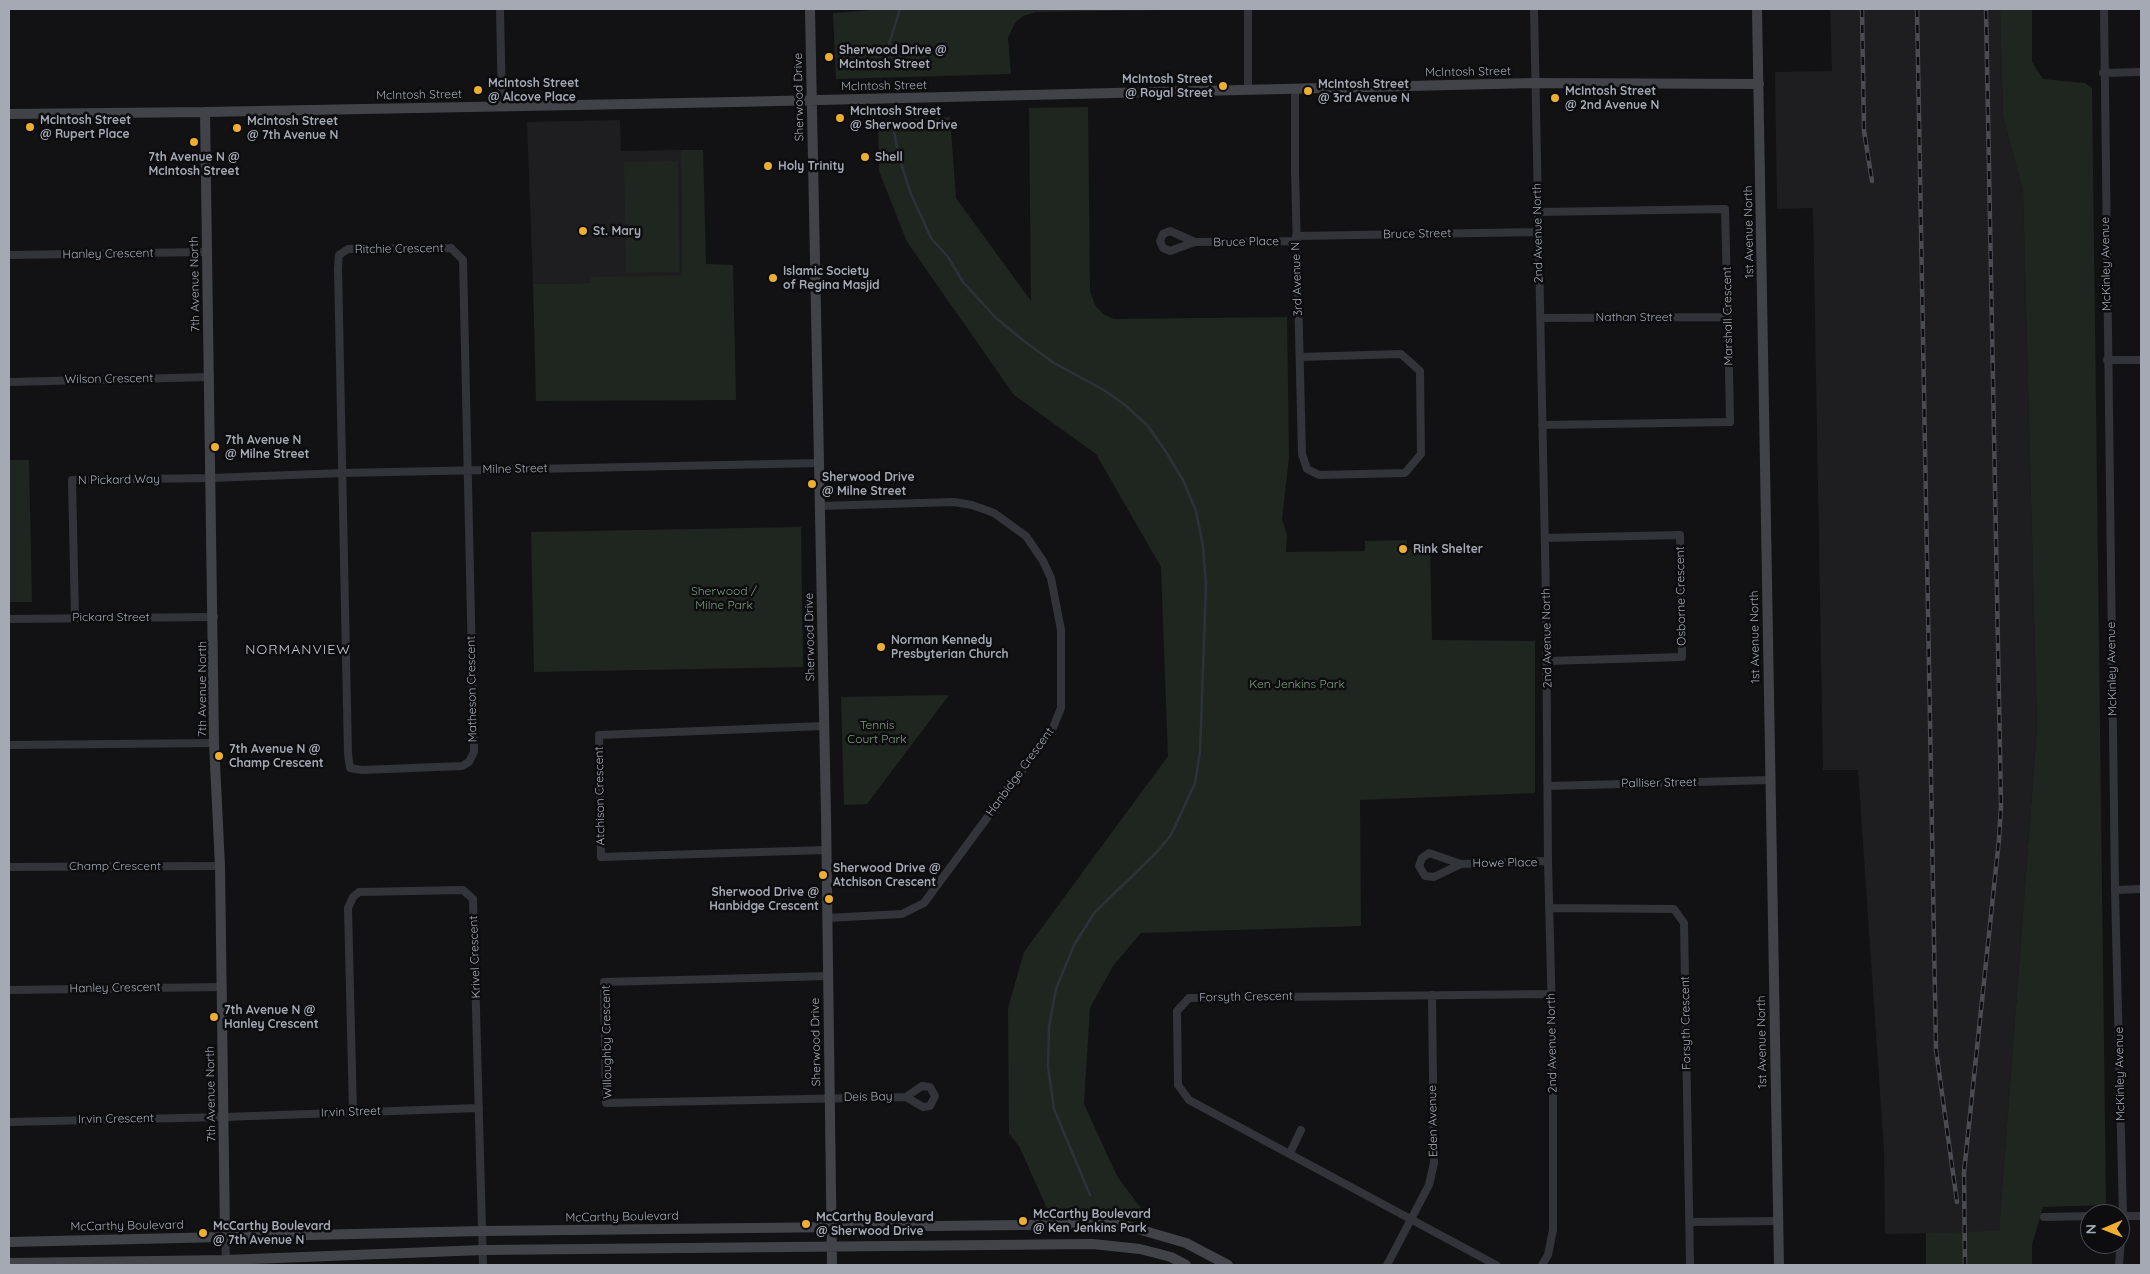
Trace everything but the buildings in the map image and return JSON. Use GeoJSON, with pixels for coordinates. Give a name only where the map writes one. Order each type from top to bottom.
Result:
{"type":"FeatureCollection","features":[{"type":"Feature","properties":{"kind":"street"},"geometry":{"type":"LineString","coordinates":[[500,9],[502,106]]}},
{"type":"Feature","properties":{"kind":"street","name":"Sherwood Drive"},"geometry":{"type":"LineString","coordinates":[[810,9],[832,1265]]}},
{"type":"Feature","properties":{"kind":"street"},"geometry":{"type":"LineString","coordinates":[[1248,9],[1248,89]]}},
{"type":"Feature","properties":{"kind":"street","name":"2nd Avenue North"},"geometry":{"type":"LineString","coordinates":[[1534,9],[1547,661],[1548,862],[1553,1054],[1553,1230],[1548,1255],[1542,1265]]}},
{"type":"Feature","properties":{"kind":"street","name":"1st Avenue North"},"geometry":{"type":"LineString","coordinates":[[1758,9],[1779,1265]]}},
{"type":"Feature","properties":{"kind":"street","name":"McKinley Avenue"},"geometry":{"type":"LineString","coordinates":[[2104,9],[2103,73],[2107,360],[2122,1204]]}},
{"type":"Feature","properties":{"kind":"street"},"geometry":{"type":"LineString","coordinates":[[2103,73],[2141,72]]}},
{"type":"Feature","properties":{"kind":"street","name":"McIntosh Street"},"geometry":{"type":"LineString","coordinates":[[9,114],[812,100],[1535,83],[1759,84]]}},
{"type":"Feature","properties":{"kind":"street","name":"3rd Avenue N"},"geometry":{"type":"LineString","coordinates":[[1295,88],[1296,238],[1302,454],[1307,469],[1319,476],[1405,473],[1421,454],[1420,371],[1401,354],[1300,357]]}},
{"type":"Feature","properties":{"kind":"street","name":"7th Avenue North"},"geometry":{"type":"LineString","coordinates":[[205,112],[214,617],[214,743],[220,866],[226,1263]]}},
{"type":"Feature","properties":{"kind":"street","name":"Marshall Crescent"},"geometry":{"type":"LineString","coordinates":[[1538,212],[1726,209],[1730,422],[1542,425]]}},
{"type":"Feature","properties":{"kind":"street","name":"Bruce Street"},"geometry":{"type":"LineString","coordinates":[[1296,238],[1539,232]]}},
{"type":"Feature","properties":{"kind":"street","name":"Bruce Place"},"geometry":{"type":"LineString","coordinates":[[1195,242],[1296,238]]}},
{"type":"Feature","properties":{"kind":"street","name":"Ritchie Crescent"},"geometry":{"type":"LineString","coordinates":[[343,473],[338,268],[339,255],[348,249],[451,248],[463,260],[468,470]]}},
{"type":"Feature","properties":{"kind":"street","name":"Hanley Crescent"},"geometry":{"type":"LineString","coordinates":[[9,255],[207,252]]}},
{"type":"Feature","properties":{"kind":"street","name":"Nathan Street"},"geometry":{"type":"LineString","coordinates":[[1541,318],[1728,317]]}},
{"type":"Feature","properties":{"kind":"street"},"geometry":{"type":"LineString","coordinates":[[2107,360],[2141,360]]}},
{"type":"Feature","properties":{"kind":"street","name":"Wilson Crescent"},"geometry":{"type":"LineString","coordinates":[[9,382],[210,377]]}},
{"type":"Feature","properties":{"kind":"street","name":"Milne Street"},"geometry":{"type":"LineString","coordinates":[[211,478],[343,473],[819,462]]}},
{"type":"Feature","properties":{"kind":"street","name":"Matheson Crescent"},"geometry":{"type":"LineString","coordinates":[[343,473],[348,754],[350,768],[362,770],[462,766],[469,762],[474,752],[468,470]]}},
{"type":"Feature","properties":{"kind":"street","name":"N Pickard Way"},"geometry":{"type":"LineString","coordinates":[[75,617],[72,480],[211,478]]}},
{"type":"Feature","properties":{"kind":"street","name":"Hanbidge Crescent"},"geometry":{"type":"LineString","coordinates":[[820,506],[954,502],[972,505],[994,513],[1026,536],[1043,561],[1051,578],[1061,630],[1061,708],[1052,730],[924,903],[902,914],[827,918]]}},
{"type":"Feature","properties":{"kind":"street","name":"Osborne Crescent"},"geometry":{"type":"LineString","coordinates":[[1544,538],[1680,535],[1682,597],[1682,657],[1547,661]]}},
{"type":"Feature","properties":{"kind":"street","name":"Pickard Street"},"geometry":{"type":"LineString","coordinates":[[9,619],[214,617]]}},
{"type":"Feature","properties":{"kind":"street","name":"Atchison Crescent"},"geometry":{"type":"LineString","coordinates":[[824,726],[599,735],[601,857],[826,850]]}},
{"type":"Feature","properties":{"kind":"street"},"geometry":{"type":"LineString","coordinates":[[9,745],[214,743]]}},
{"type":"Feature","properties":{"kind":"street","name":"Palliser Street"},"geometry":{"type":"LineString","coordinates":[[1548,786],[1770,780]]}},
{"type":"Feature","properties":{"kind":"street","name":"Howe Place"},"geometry":{"type":"LineString","coordinates":[[1461,864],[1434,878],[1425,876],[1419,866],[1422,858],[1429,854],[1461,864],[1548,862]]}},
{"type":"Feature","properties":{"kind":"street","name":"Champ Crescent"},"geometry":{"type":"LineString","coordinates":[[9,867],[220,866]]}},
{"type":"Feature","properties":{"kind":"street"},"geometry":{"type":"LineString","coordinates":[[2115,890],[2141,889]]}},
{"type":"Feature","properties":{"kind":"street","name":"Krivel Crescent"},"geometry":{"type":"LineString","coordinates":[[354,1112],[348,908],[353,897],[359,892],[463,890],[474,899],[483,1265]]}},
{"type":"Feature","properties":{"kind":"street","name":"Forsyth Crescent"},"geometry":{"type":"LineString","coordinates":[[1549,908],[1674,909],[1684,923],[1690,1265]]}},
{"type":"Feature","properties":{"kind":"street","name":"Willoughby Crescent"},"geometry":{"type":"LineString","coordinates":[[828,976],[604,982],[606,1103],[830,1098]]}},
{"type":"Feature","properties":{"kind":"street","name":"Hanley Crescent"},"geometry":{"type":"LineString","coordinates":[[9,990],[221,987]]}},
{"type":"Feature","properties":{"kind":"street","name":"Forsyth Crescent"},"geometry":{"type":"LineString","coordinates":[[1496,1265],[1189,1100],[1178,1085],[1177,1011],[1189,998],[1551,994]]}},
{"type":"Feature","properties":{"kind":"street","name":"Eden Avenue"},"geometry":{"type":"LineString","coordinates":[[1387,1265],[1429,1185],[1434,1163],[1432,995]]}},
{"type":"Feature","properties":{"kind":"street","name":"Deis Bay"},"geometry":{"type":"LineString","coordinates":[[830,1098],[906,1097]]}},
{"type":"Feature","properties":{"kind":"street","name":"Irvin Street"},"geometry":{"type":"LineString","coordinates":[[224,1117],[479,1108]]}},
{"type":"Feature","properties":{"kind":"street","name":"Irvin Crescent"},"geometry":{"type":"LineString","coordinates":[[9,1122],[224,1117]]}},
{"type":"Feature","properties":{"kind":"street"},"geometry":{"type":"LineString","coordinates":[[1290,1154],[1301,1130]]}},
{"type":"Feature","properties":{"kind":"street"},"geometry":{"type":"LineString","coordinates":[[2044,1217],[2080,1216]]}},
{"type":"Feature","properties":{"kind":"street"},"geometry":{"type":"LineString","coordinates":[[1690,1222],[1778,1221]]}},
{"type":"Feature","properties":{"kind":"street","name":"McCarthy Boulevard"},"geometry":{"type":"LineString","coordinates":[[9,1242],[482,1231],[1113,1224],[1131,1227],[1186,1243],[1228,1265]]}},
{"type":"Feature","properties":{"kind":"street"},"geometry":{"type":"LineString","coordinates":[[9,1264],[226,1263],[483,1250],[1093,1244],[1132,1247],[1171,1257],[1186,1265]]}},
{"type":"Feature","properties":{"kind":"shaded area"},"geometry":{"type":"Polygon","coordinates":[[[1830,9],[2000,9],[2003,116],[2023,191],[2037,728],[1999,1232],[1885,1234],[1884,1151],[1858,770],[1823,770],[1813,208],[1777,209],[1775,72],[1832,71],[1830,9]]]}},
{"type":"Feature","properties":{"kind":"shaded area"},"geometry":{"type":"Polygon","coordinates":[[[620,120],[621,151],[681,150],[682,281],[533,284],[527,122],[620,120]]]}},
{"type":"Feature","properties":{"kind":"green space"},"geometry":{"type":"Polygon","coordinates":[[[875,9],[1170,10],[1036,12],[1023,16],[1015,23],[1008,38],[1011,74],[836,79],[833,13],[875,9]]]}},
{"type":"Feature","properties":{"kind":"green space"},"geometry":{"type":"Polygon","coordinates":[[[2000,9],[2032,9],[2032,62],[2043,79],[2085,83],[2092,88],[2106,1204],[2043,1207],[2032,1245],[2032,1265],[1926,1265],[1926,1233],[1999,1231],[2037,728],[2023,191],[2003,116],[2000,9]]]}},
{"type":"Feature","properties":{"kind":"green space","name":"Ken Jenkins Park"},"geometry":{"type":"Polygon","coordinates":[[[1088,107],[1090,291],[1095,305],[1103,314],[1114,319],[1287,317],[1289,458],[1282,519],[1287,534],[1286,552],[1365,551],[1365,541],[1407,540],[1407,549],[1430,549],[1432,640],[1535,641],[1535,793],[1360,800],[1361,926],[1141,933],[1113,966],[1090,1008],[1084,1104],[1117,1176],[1149,1219],[1049,1213],[1020,1148],[1009,1133],[1008,1008],[1024,952],[1168,756],[1161,567],[1096,454],[1014,395],[907,242],[879,171],[878,122],[950,117],[956,198],[1031,301],[1029,108],[1088,107]]]}},
{"type":"Feature","properties":{"kind":"green space"},"geometry":{"type":"Polygon","coordinates":[[[681,150],[703,150],[706,264],[733,265],[736,400],[536,401],[533,284],[590,283],[591,277],[682,275],[681,150]]]}},
{"type":"Feature","properties":{"kind":"green space"},"geometry":{"type":"Polygon","coordinates":[[[678,161],[679,272],[626,273],[624,162],[678,161]]]}},
{"type":"Feature","properties":{"kind":"green space"},"geometry":{"type":"Polygon","coordinates":[[[9,460],[29,460],[32,602],[9,602],[9,460]]]}},
{"type":"Feature","properties":{"kind":"green space","name":"Sherwood / Milne Park"},"geometry":{"type":"Polygon","coordinates":[[[801,527],[803,667],[534,672],[531,532],[801,527]]]}},
{"type":"Feature","properties":{"kind":"green space","name":"Tennis Court Park"},"geometry":{"type":"Polygon","coordinates":[[[949,695],[867,804],[844,805],[841,697],[949,695]]]}},
{"type":"Feature","properties":{"kind":"waterway"},"geometry":{"type":"LineString","coordinates":[[886,64],[890,41],[900,9]]}},
{"type":"Feature","properties":{"kind":"waterway"},"geometry":{"type":"LineString","coordinates":[[894,130],[898,154],[911,194],[931,238],[948,257],[963,282],[996,318],[1024,341],[1054,363],[1102,389],[1124,404],[1148,426],[1183,480],[1196,511],[1203,546],[1206,585],[1200,752],[1195,783],[1171,835],[1156,853],[1095,912],[1074,945],[1056,989],[1049,1027],[1048,1067],[1054,1109],[1090,1195]]}},
{"type":"Feature","properties":{"kind":"railway"},"geometry":{"type":"LineString","coordinates":[[1862,9],[1864,131],[1872,181]]}},
{"type":"Feature","properties":{"kind":"railway"},"geometry":{"type":"LineString","coordinates":[[1917,9],[1936,1050],[1957,1202]]}},
{"type":"Feature","properties":{"kind":"railway"},"geometry":{"type":"LineString","coordinates":[[1965,1265],[1964,1172],[2001,806],[1986,9]]}},
{"type":"Feature","properties":{"kind":"place","name":"Sherwood Drive @ McIntosh Street"},"geometry":{"type":"Point","coordinates":[829,57]}},
{"type":"Feature","properties":{"kind":"place","name":"McIntosh Street @ Royal Street"},"geometry":{"type":"Point","coordinates":[1223,86]}},
{"type":"Feature","properties":{"kind":"place","name":"McIntosh Street @ Alcove Place"},"geometry":{"type":"Point","coordinates":[478,90]}},
{"type":"Feature","properties":{"kind":"place","name":"McIntosh Street @ 3rd Avenue N"},"geometry":{"type":"Point","coordinates":[1308,91]}},
{"type":"Feature","properties":{"kind":"place","name":"McIntosh Street @ 2nd Avenue N"},"geometry":{"type":"Point","coordinates":[1555,98]}},
{"type":"Feature","properties":{"kind":"place","name":"McIntosh Street @ Sherwood Drive"},"geometry":{"type":"Point","coordinates":[840,118]}},
{"type":"Feature","properties":{"kind":"place","name":"McIntosh Street @ Rupert Place"},"geometry":{"type":"Point","coordinates":[30,127]}},
{"type":"Feature","properties":{"kind":"place","name":"McIntosh Street @ 7th Avenue N"},"geometry":{"type":"Point","coordinates":[237,128]}},
{"type":"Feature","properties":{"kind":"place","name":"7th Avenue N @ McIntosh Street"},"geometry":{"type":"Point","coordinates":[194,142]}},
{"type":"Feature","properties":{"kind":"place","name":"Shell"},"geometry":{"type":"Point","coordinates":[865,157]}},
{"type":"Feature","properties":{"kind":"place","name":"Holy Trinity"},"geometry":{"type":"Point","coordinates":[768,166]}},
{"type":"Feature","properties":{"kind":"place","name":"St. Mary"},"geometry":{"type":"Point","coordinates":[583,231]}},
{"type":"Feature","properties":{"kind":"place","name":"Islamic Society of Regina Masjid"},"geometry":{"type":"Point","coordinates":[773,278]}},
{"type":"Feature","properties":{"kind":"place","name":"7th Avenue N @ Milne Street"},"geometry":{"type":"Point","coordinates":[215,447]}},
{"type":"Feature","properties":{"kind":"place","name":"Sherwood Drive @ Milne Street"},"geometry":{"type":"Point","coordinates":[812,484]}},
{"type":"Feature","properties":{"kind":"place","name":"Rink Shelter"},"geometry":{"type":"Point","coordinates":[1403,549]}},
{"type":"Feature","properties":{"kind":"place","name":"Norman Kennedy Presbyterian Church"},"geometry":{"type":"Point","coordinates":[881,647]}},
{"type":"Feature","properties":{"kind":"place","name":"7th Avenue N @ Champ Crescent"},"geometry":{"type":"Point","coordinates":[219,756]}},
{"type":"Feature","properties":{"kind":"place","name":"Sherwood Drive @ Atchison Crescent"},"geometry":{"type":"Point","coordinates":[823,875]}},
{"type":"Feature","properties":{"kind":"place","name":"Sherwood Drive @ Hanbidge Crescent"},"geometry":{"type":"Point","coordinates":[829,899]}},
{"type":"Feature","properties":{"kind":"place","name":"7th Avenue N @ Hanley Crescent"},"geometry":{"type":"Point","coordinates":[214,1017]}},
{"type":"Feature","properties":{"kind":"place","name":"McCarthy Boulevard @ Ken Jenkins Park"},"geometry":{"type":"Point","coordinates":[1023,1221]}},
{"type":"Feature","properties":{"kind":"place","name":"McCarthy Boulevard @ Sherwood Drive"},"geometry":{"type":"Point","coordinates":[806,1224]}},
{"type":"Feature","properties":{"kind":"place","name":"McCarthy Boulevard @ 7th Avenue N"},"geometry":{"type":"Point","coordinates":[203,1233]}},
{"type":"Feature","properties":{"kind":"district","name":"NORMANVIEW"},"geometry":{"type":"Point","coordinates":[298,650]}}]}
